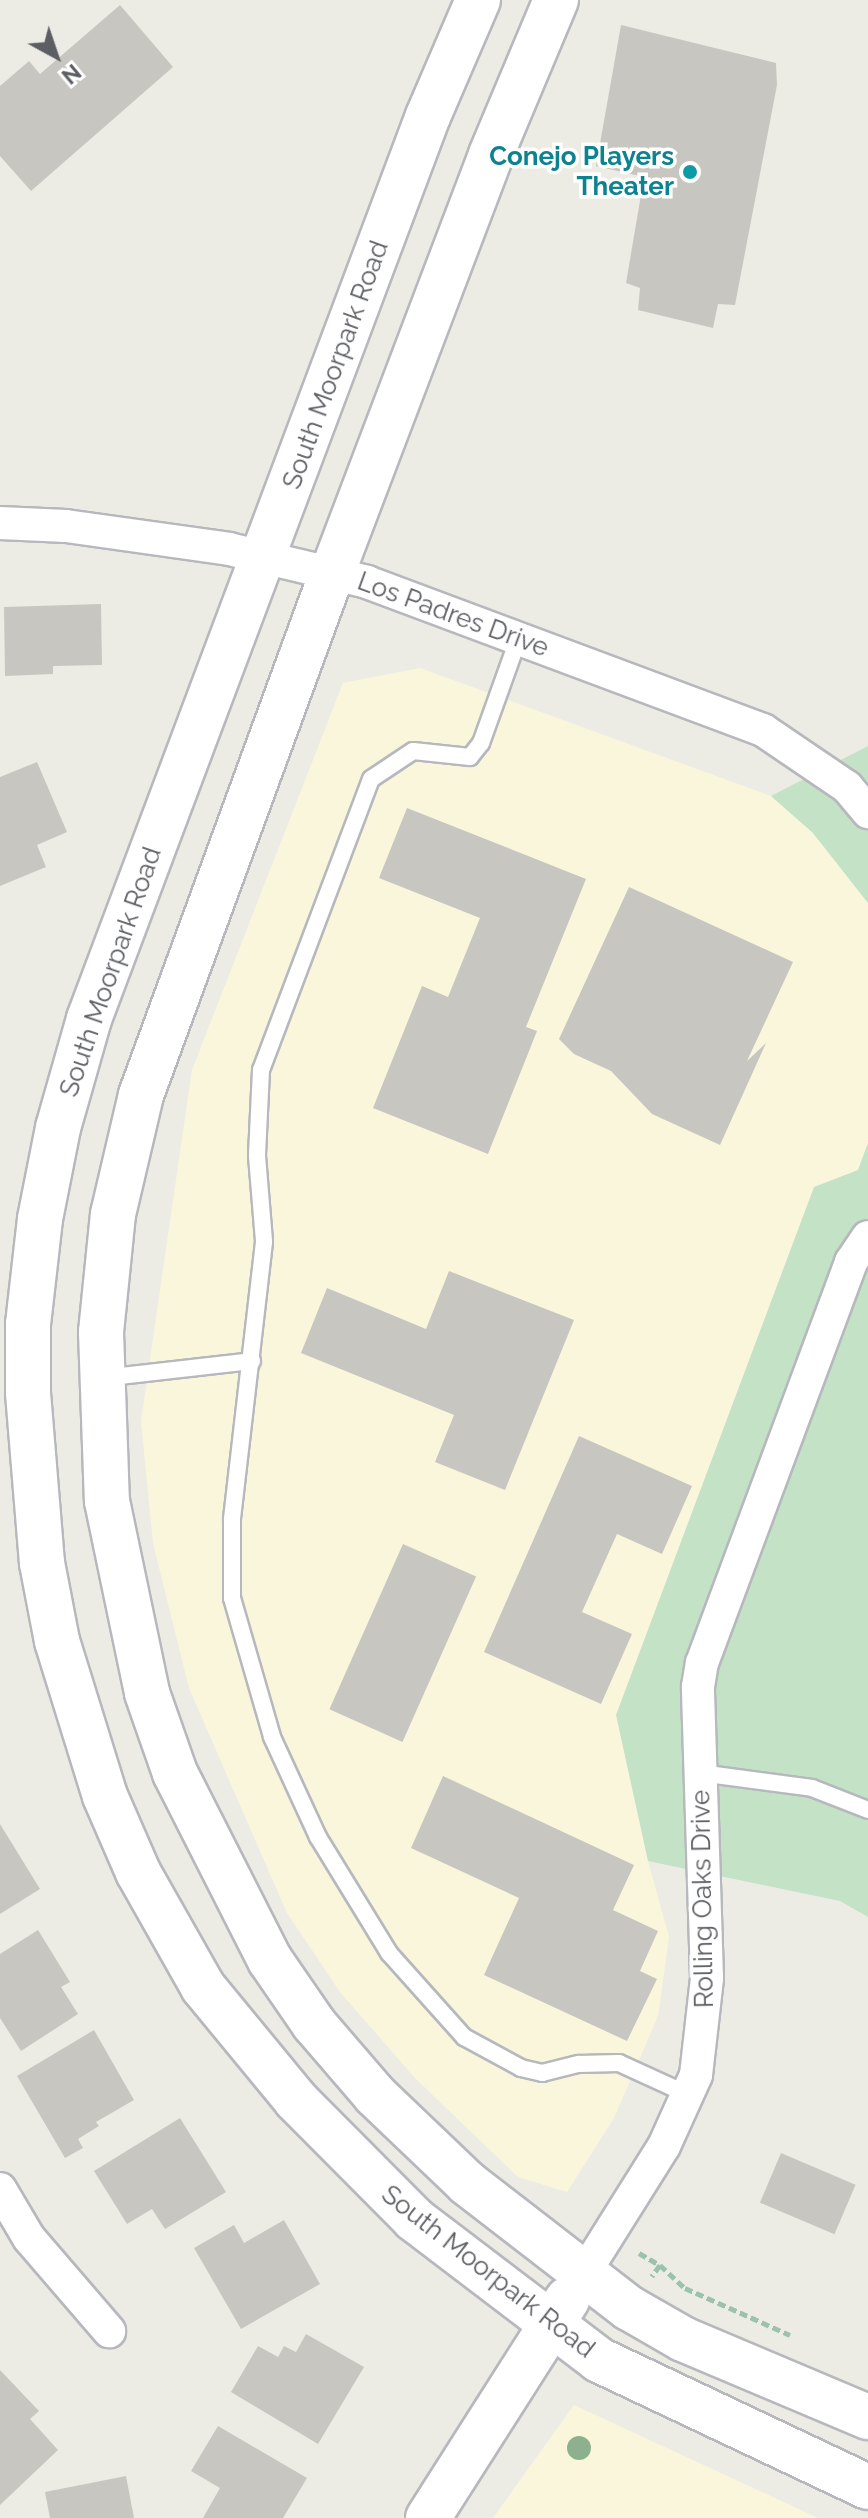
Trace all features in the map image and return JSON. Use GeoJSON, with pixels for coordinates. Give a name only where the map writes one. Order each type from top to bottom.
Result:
{"type":"FeatureCollection","features":[{"type":"Feature","properties":{"kind":"street","name":"South Moorpark Road"},"geometry":{"type":"LineString","coordinates":[[478,0],[428,116],[89,1019],[58,1128],[40,1219],[28,1324],[28,1393],[42,1563],[57,1641],[105,1796],[138,1872],[203,1987],[345,2154],[414,2219],[550,2325],[649,2387],[868,2487]]}},
{"type":"Feature","properties":{"kind":"street"},"geometry":{"type":"LineString","coordinates":[[556,0],[491,155],[332,573],[141,1095],[113,1214],[102,1378],[107,1501],[147,1693],[175,1773],[230,1887],[270,1960],[314,2024],[375,2095],[467,2183],[583,2275],[683,2339],[868,2417]]}},
{"type":"Feature","properties":{"kind":"street","name":"Los Padres Drive"},"geometry":{"type":"LineString","coordinates":[[0,523],[66,526],[264,556],[332,573],[519,637],[763,730],[847,787],[868,812]]}},
{"type":"Feature","properties":{"kind":"street","name":"Rolling Oaks Drive"},"geometry":{"type":"LineString","coordinates":[[428,2518],[583,2275],[689,2095],[705,2027],[707,1978],[700,1773],[702,1663],[851,1262],[868,1237]]}},
{"type":"Feature","properties":{"kind":"street"},"geometry":{"type":"LineString","coordinates":[[0,2189],[37,2249],[109,2331]]}},
{"type":"Feature","properties":{"kind":"lane"},"geometry":{"type":"LineString","coordinates":[[519,637],[481,743],[470,757],[413,751],[371,779],[261,1070],[257,1156],[264,1242],[232,1520],[232,1598],[272,1737],[318,1837],[389,1953],[464,2037],[532,2071],[579,2064],[619,2063],[689,2095]]}},
{"type":"Feature","properties":{"kind":"lane"},"geometry":{"type":"LineString","coordinates":[[102,1378],[252,1361]]}},
{"type":"Feature","properties":{"kind":"lane"},"geometry":{"type":"LineString","coordinates":[[700,1773],[812,1788],[868,1810]]}},
{"type":"Feature","properties":{"kind":"path"},"geometry":{"type":"LineString","coordinates":[[660,2265],[685,2288],[793,2336]]}},
{"type":"Feature","properties":{"kind":"shaded area"},"geometry":{"type":"Polygon","coordinates":[[[420,668],[771,796],[813,833],[868,903],[868,1143],[648,1861],[669,1937],[658,2016],[614,2118],[567,2192],[518,2177],[415,2078],[340,1992],[287,1913],[189,1688],[153,1543],[141,1421],[192,1070],[343,683],[420,668]]]}},
{"type":"Feature","properties":{"kind":"shaded area"},"geometry":{"type":"Polygon","coordinates":[[[574,2405],[818,2518],[493,2518],[574,2405]]]}},
{"type":"Feature","properties":{"kind":"green space"},"geometry":{"type":"Polygon","coordinates":[[[868,746],[868,903],[813,833],[771,796],[868,746]]]}},
{"type":"Feature","properties":{"kind":"green space"},"geometry":{"type":"Polygon","coordinates":[[[868,1143],[868,1917],[840,1901],[648,1861],[616,1715],[814,1187],[858,1170],[868,1143]]]}},
{"type":"Feature","properties":{"kind":"building"},"geometry":{"type":"Polygon","coordinates":[[[120,5],[173,67],[31,191],[0,156],[0,86],[29,61],[40,74],[120,5]]]}},
{"type":"Feature","properties":{"kind":"building","name":"Conejo Players Theater"},"geometry":{"type":"Polygon","coordinates":[[[621,25],[776,63],[777,85],[735,305],[718,304],[713,328],[638,310],[640,288],[626,283],[644,177],[596,166],[621,25]]]}},
{"type":"Feature","properties":{"kind":"building"},"geometry":{"type":"Polygon","coordinates":[[[101,604],[102,665],[53,666],[53,674],[5,676],[4,607],[101,604]]]}},
{"type":"Feature","properties":{"kind":"building"},"geometry":{"type":"Polygon","coordinates":[[[37,762],[67,832],[37,845],[46,867],[0,886],[0,777],[37,762]]]}},
{"type":"Feature","properties":{"kind":"building"},"geometry":{"type":"Polygon","coordinates":[[[407,808],[586,879],[526,1027],[537,1031],[488,1154],[373,1108],[422,986],[448,997],[480,918],[379,878],[407,808]]]}},
{"type":"Feature","properties":{"kind":"building"},"geometry":{"type":"Polygon","coordinates":[[[629,887],[793,962],[747,1061],[766,1043],[720,1145],[652,1114],[611,1071],[574,1054],[559,1039],[629,887]]]}},
{"type":"Feature","properties":{"kind":"building"},"geometry":{"type":"Polygon","coordinates":[[[449,1271],[574,1320],[505,1490],[435,1462],[454,1415],[301,1353],[327,1288],[426,1329],[449,1271]]]}},
{"type":"Feature","properties":{"kind":"building"},"geometry":{"type":"Polygon","coordinates":[[[579,1436],[692,1486],[662,1554],[617,1534],[582,1612],[632,1634],[601,1704],[484,1652],[579,1436]]]}},
{"type":"Feature","properties":{"kind":"building"},"geometry":{"type":"Polygon","coordinates":[[[403,1544],[476,1577],[402,1742],[329,1709],[403,1544]]]}},
{"type":"Feature","properties":{"kind":"building"},"geometry":{"type":"Polygon","coordinates":[[[443,1776],[634,1865],[613,1910],[658,1931],[640,1971],[657,1979],[627,2041],[484,1975],[519,1898],[411,1848],[443,1776]]]}},
{"type":"Feature","properties":{"kind":"building"},"geometry":{"type":"Polygon","coordinates":[[[0,1824],[40,1889],[0,1914],[0,1824]]]}},
{"type":"Feature","properties":{"kind":"building"},"geometry":{"type":"Polygon","coordinates":[[[38,1930],[70,1982],[61,1987],[78,2014],[21,2051],[0,2018],[0,1954],[38,1930]]]}},
{"type":"Feature","properties":{"kind":"building"},"geometry":{"type":"Polygon","coordinates":[[[94,2030],[134,2100],[96,2122],[99,2126],[78,2139],[83,2148],[65,2158],[17,2076],[94,2030]]]}},
{"type":"Feature","properties":{"kind":"building"},"geometry":{"type":"Polygon","coordinates":[[[180,2118],[226,2192],[165,2229],[152,2209],[127,2224],[94,2171],[180,2118]]]}},
{"type":"Feature","properties":{"kind":"building"},"geometry":{"type":"Polygon","coordinates":[[[781,2153],[856,2185],[834,2234],[760,2203],[781,2153]]]}},
{"type":"Feature","properties":{"kind":"building"},"geometry":{"type":"Polygon","coordinates":[[[284,2220],[320,2284],[241,2329],[194,2248],[234,2225],[244,2243],[284,2220]]]}},
{"type":"Feature","properties":{"kind":"building"},"geometry":{"type":"Polygon","coordinates":[[[306,2334],[364,2367],[318,2444],[231,2392],[258,2346],[278,2357],[284,2346],[296,2352],[306,2334]]]}},
{"type":"Feature","properties":{"kind":"building"},"geometry":{"type":"Polygon","coordinates":[[[0,2370],[39,2411],[30,2419],[58,2450],[0,2505],[0,2370]]]}},
{"type":"Feature","properties":{"kind":"building"},"geometry":{"type":"Polygon","coordinates":[[[218,2426],[307,2478],[283,2518],[203,2518],[220,2488],[191,2471],[218,2426]]]}},
{"type":"Feature","properties":{"kind":"building"},"geometry":{"type":"Polygon","coordinates":[[[126,2476],[134,2518],[50,2518],[45,2492],[126,2476]]]}},
{"type":"Feature","properties":{"kind":"place","name":"Conejo Players Theater"},"geometry":{"type":"Point","coordinates":[690,172]}}]}
